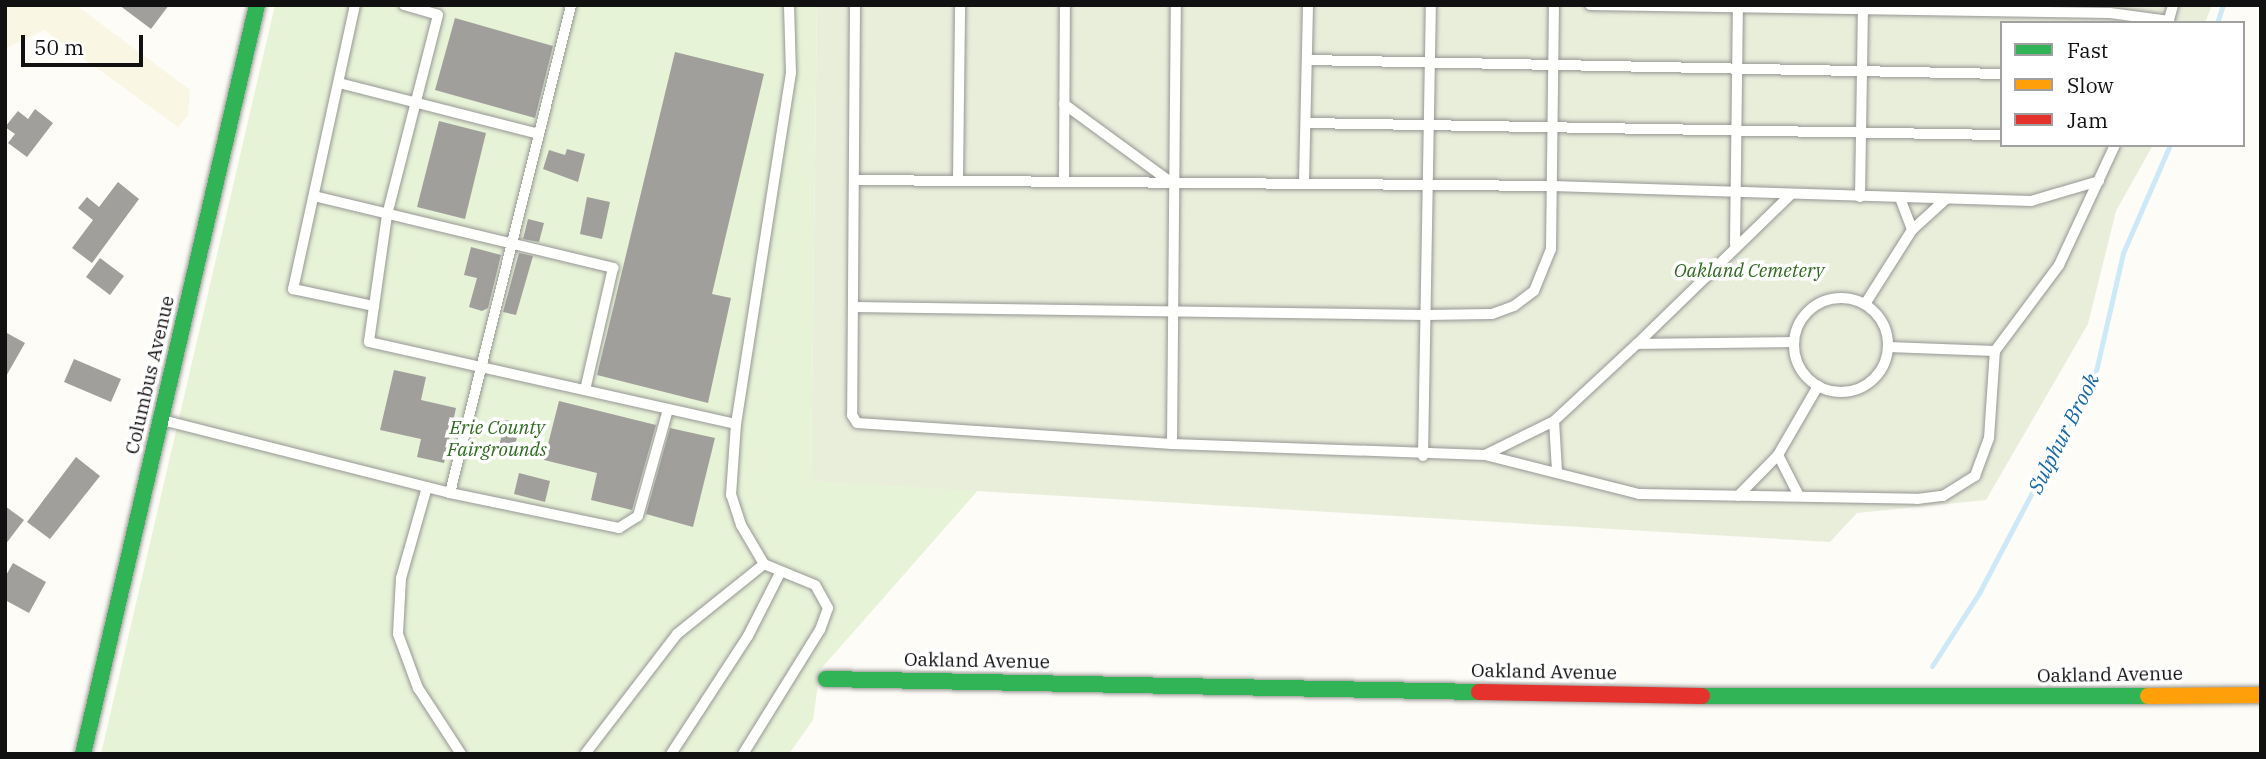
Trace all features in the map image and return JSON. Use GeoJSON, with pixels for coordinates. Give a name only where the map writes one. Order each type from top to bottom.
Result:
{"type":"FeatureCollection","features":[{"type":"Feature","properties":{"kind":"street","name":"Columbus Avenue"},"geometry":{"type":"LineString","coordinates":[[83,754],[257,5]]}},
{"type":"Feature","properties":{"kind":"street","name":"Oakland Avenue"},"geometry":{"type":"LineString","coordinates":[[826,679],[1854,699],[2261,695]]}},
{"type":"Feature","properties":{"kind":"lane"},"geometry":{"type":"LineString","coordinates":[[355,5],[293,289],[374,306]]}},
{"type":"Feature","properties":{"kind":"lane"},"geometry":{"type":"LineString","coordinates":[[404,5],[438,15],[387,215],[369,342],[736,424]]}},
{"type":"Feature","properties":{"kind":"lane"},"geometry":{"type":"LineString","coordinates":[[450,493],[571,5]]}},
{"type":"Feature","properties":{"kind":"lane"},"geometry":{"type":"LineString","coordinates":[[743,754],[827,613],[825,596],[816,585],[780,573],[764,564],[733,503],[736,424],[790,72],[789,5]]}},
{"type":"Feature","properties":{"kind":"lane"},"geometry":{"type":"LineString","coordinates":[[855,5],[852,415],[857,423],[1172,444],[1423,456],[1485,455],[1557,471],[1639,494],[1917,499],[1963,487],[1984,458],[1995,351],[2059,265],[2114,147]]}},
{"type":"Feature","properties":{"kind":"lane"},"geometry":{"type":"LineString","coordinates":[[958,178],[960,5]]}},
{"type":"Feature","properties":{"kind":"lane"},"geometry":{"type":"LineString","coordinates":[[1064,180],[1065,5]]}},
{"type":"Feature","properties":{"kind":"lane"},"geometry":{"type":"LineString","coordinates":[[1172,444],[1171,311],[1176,5]]}},
{"type":"Feature","properties":{"kind":"lane"},"geometry":{"type":"LineString","coordinates":[[1304,182],[1308,5]]}},
{"type":"Feature","properties":{"kind":"lane"},"geometry":{"type":"LineString","coordinates":[[1423,456],[1431,5]]}},
{"type":"Feature","properties":{"kind":"lane"},"geometry":{"type":"LineString","coordinates":[[853,307],[1492,314],[1534,291],[1551,249],[1554,5]]}},
{"type":"Feature","properties":{"kind":"lane"},"geometry":{"type":"LineString","coordinates":[[1590,5],[2110,9],[2164,21]]}},
{"type":"Feature","properties":{"kind":"lane"},"geometry":{"type":"LineString","coordinates":[[1735,244],[1738,7]]}},
{"type":"Feature","properties":{"kind":"lane"},"geometry":{"type":"LineString","coordinates":[[1860,197],[1863,8]]}},
{"type":"Feature","properties":{"kind":"lane"},"geometry":{"type":"LineString","coordinates":[[1307,60],[2000,74]]}},
{"type":"Feature","properties":{"kind":"lane"},"geometry":{"type":"LineString","coordinates":[[339,83],[539,134]]}},
{"type":"Feature","properties":{"kind":"lane"},"geometry":{"type":"LineString","coordinates":[[1064,104],[1173,183]]}},
{"type":"Feature","properties":{"kind":"lane"},"geometry":{"type":"LineString","coordinates":[[1306,123],[1552,125],[2000,135]]}},
{"type":"Feature","properties":{"kind":"lane"},"geometry":{"type":"LineString","coordinates":[[855,180],[958,178],[1173,183],[1552,186],[2031,201],[2099,181]]}},
{"type":"Feature","properties":{"kind":"lane"},"geometry":{"type":"LineString","coordinates":[[1485,455],[1554,421],[1637,344],[1735,244],[1790,195]]}},
{"type":"Feature","properties":{"kind":"lane"},"geometry":{"type":"LineString","coordinates":[[314,196],[613,268],[585,390]]}},
{"type":"Feature","properties":{"kind":"lane"},"geometry":{"type":"LineString","coordinates":[[1900,198],[1912,230]]}},
{"type":"Feature","properties":{"kind":"lane"},"geometry":{"type":"LineString","coordinates":[[1865,304],[1912,230],[1947,199]]}},
{"type":"Feature","properties":{"kind":"lane"},"geometry":{"type":"LineString","coordinates":[[1837,297],[1865,304],[1879,316],[1888,347],[1877,376],[1864,386],[1842,391],[1818,386],[1798,366],[1794,342],[1799,322],[1821,301],[1837,297]]}},
{"type":"Feature","properties":{"kind":"lane"},"geometry":{"type":"LineString","coordinates":[[1637,344],[1794,342]]}},
{"type":"Feature","properties":{"kind":"lane"},"geometry":{"type":"LineString","coordinates":[[1888,347],[1995,351]]}},
{"type":"Feature","properties":{"kind":"lane"},"geometry":{"type":"LineString","coordinates":[[1737,496],[1778,456],[1818,386]]}},
{"type":"Feature","properties":{"kind":"lane"},"geometry":{"type":"LineString","coordinates":[[161,420],[450,493],[597,526],[627,526],[640,509],[668,409]]}},
{"type":"Feature","properties":{"kind":"lane"},"geometry":{"type":"LineString","coordinates":[[1554,421],[1557,471]]}},
{"type":"Feature","properties":{"kind":"lane"},"geometry":{"type":"LineString","coordinates":[[1778,456],[1799,496]]}},
{"type":"Feature","properties":{"kind":"lane"},"geometry":{"type":"LineString","coordinates":[[427,487],[401,578],[398,634],[418,688],[461,754]]}},
{"type":"Feature","properties":{"kind":"lane"},"geometry":{"type":"LineString","coordinates":[[585,754],[677,634],[764,564]]}},
{"type":"Feature","properties":{"kind":"lane"},"geometry":{"type":"LineString","coordinates":[[671,754],[754,626],[780,573]]}},
{"type":"Feature","properties":{"kind":"shaded area"},"geometry":{"type":"Polygon","coordinates":[[[5,5],[76,5],[190,90],[188,116],[178,127],[44,30],[5,49],[5,5]]]}},
{"type":"Feature","properties":{"kind":"green space","name":"Erie County Fairgrounds"},"geometry":{"type":"Polygon","coordinates":[[[275,5],[817,5],[811,481],[980,488],[820,670],[813,720],[789,754],[101,754],[275,5]]]}},
{"type":"Feature","properties":{"kind":"green space","name":"Oakland Cemetery"},"geometry":{"type":"Polygon","coordinates":[[[817,5],[2212,5],[2206,21],[2000,21],[2000,147],[2152,147],[2116,211],[2088,324],[1986,500],[1857,513],[1830,542],[811,481],[817,5]]]}},
{"type":"Feature","properties":{"kind":"building"},"geometry":{"type":"Polygon","coordinates":[[[119,5],[169,5],[151,29],[119,5]]]}},
{"type":"Feature","properties":{"kind":"building"},"geometry":{"type":"Polygon","coordinates":[[[455,18],[553,46],[535,118],[435,90],[455,18]]]}},
{"type":"Feature","properties":{"kind":"building"},"geometry":{"type":"Polygon","coordinates":[[[675,52],[764,74],[712,294],[731,298],[708,403],[597,375],[675,52]]]}},
{"type":"Feature","properties":{"kind":"building"},"geometry":{"type":"Polygon","coordinates":[[[35,109],[53,123],[27,157],[8,143],[15,134],[5,127],[18,111],[28,119],[35,109]]]}},
{"type":"Feature","properties":{"kind":"building"},"geometry":{"type":"Polygon","coordinates":[[[439,121],[486,133],[465,219],[417,207],[439,121]]]}},
{"type":"Feature","properties":{"kind":"building"},"geometry":{"type":"Polygon","coordinates":[[[567,149],[585,154],[578,182],[543,169],[549,150],[565,155],[567,149]]]}},
{"type":"Feature","properties":{"kind":"building"},"geometry":{"type":"Polygon","coordinates":[[[118,182],[139,199],[92,263],[72,248],[93,220],[78,208],[87,197],[99,207],[118,182]]]}},
{"type":"Feature","properties":{"kind":"building"},"geometry":{"type":"Polygon","coordinates":[[[587,197],[610,202],[602,239],[580,234],[587,197]]]}},
{"type":"Feature","properties":{"kind":"building"},"geometry":{"type":"Polygon","coordinates":[[[528,219],[544,223],[539,242],[523,239],[528,219]]]}},
{"type":"Feature","properties":{"kind":"building"},"geometry":{"type":"Polygon","coordinates":[[[471,247],[501,255],[488,308],[482,311],[469,307],[477,278],[464,275],[471,247]]]}},
{"type":"Feature","properties":{"kind":"building"},"geometry":{"type":"Polygon","coordinates":[[[519,253],[533,256],[516,315],[503,312],[519,253]]]}},
{"type":"Feature","properties":{"kind":"building"},"geometry":{"type":"Polygon","coordinates":[[[100,258],[124,276],[110,295],[86,277],[100,258]]]}},
{"type":"Feature","properties":{"kind":"building"},"geometry":{"type":"Polygon","coordinates":[[[5,332],[25,343],[5,378],[5,332]]]}},
{"type":"Feature","properties":{"kind":"building"},"geometry":{"type":"Polygon","coordinates":[[[74,359],[121,379],[111,402],[64,382],[74,359]]]}},
{"type":"Feature","properties":{"kind":"building"},"geometry":{"type":"Polygon","coordinates":[[[394,370],[426,377],[421,400],[456,408],[444,463],[417,457],[421,439],[380,430],[394,370]]]}},
{"type":"Feature","properties":{"kind":"building"},"geometry":{"type":"Polygon","coordinates":[[[559,401],[656,425],[632,510],[591,500],[597,473],[544,460],[559,401]]]}},
{"type":"Feature","properties":{"kind":"building"},"geometry":{"type":"Polygon","coordinates":[[[505,420],[520,423],[514,451],[499,447],[505,420]]]}},
{"type":"Feature","properties":{"kind":"building"},"geometry":{"type":"Polygon","coordinates":[[[670,428],[715,438],[693,527],[646,514],[670,428]]]}},
{"type":"Feature","properties":{"kind":"building"},"geometry":{"type":"Polygon","coordinates":[[[76,457],[100,476],[50,539],[27,522],[76,457]]]}},
{"type":"Feature","properties":{"kind":"building"},"geometry":{"type":"Polygon","coordinates":[[[519,473],[550,481],[545,502],[514,494],[519,473]]]}},
{"type":"Feature","properties":{"kind":"building"},"geometry":{"type":"Polygon","coordinates":[[[5,506],[24,520],[5,545],[5,506]]]}},
{"type":"Feature","properties":{"kind":"building"},"geometry":{"type":"Polygon","coordinates":[[[13,563],[46,582],[29,613],[5,600],[5,577],[13,563]]]}},
{"type":"Feature","properties":{"kind":"waterway","name":"Sulphur Brook"},"geometry":{"type":"LineString","coordinates":[[2218,21],[2223,5]]}},
{"type":"Feature","properties":{"kind":"waterway","name":"Sulphur Brook"},"geometry":{"type":"LineString","coordinates":[[1932,666],[1979,593],[2096,371],[2123,253],[2169,147]]}},
{"type":"Feature","properties":{"kind":"traffic: fast"},"geometry":{"type":"LineString","coordinates":[[83,754],[257,5]]}},
{"type":"Feature","properties":{"kind":"traffic: fast"},"geometry":{"type":"LineString","coordinates":[[826,679],[1479,692]]}},
{"type":"Feature","properties":{"kind":"traffic: fast"},"geometry":{"type":"LineString","coordinates":[[1702,696],[2148,696]]}},
{"type":"Feature","properties":{"kind":"traffic: slow"},"geometry":{"type":"LineString","coordinates":[[2148,696],[2261,695]]}},
{"type":"Feature","properties":{"kind":"traffic: jam"},"geometry":{"type":"LineString","coordinates":[[1479,692],[1702,696]]}}]}
